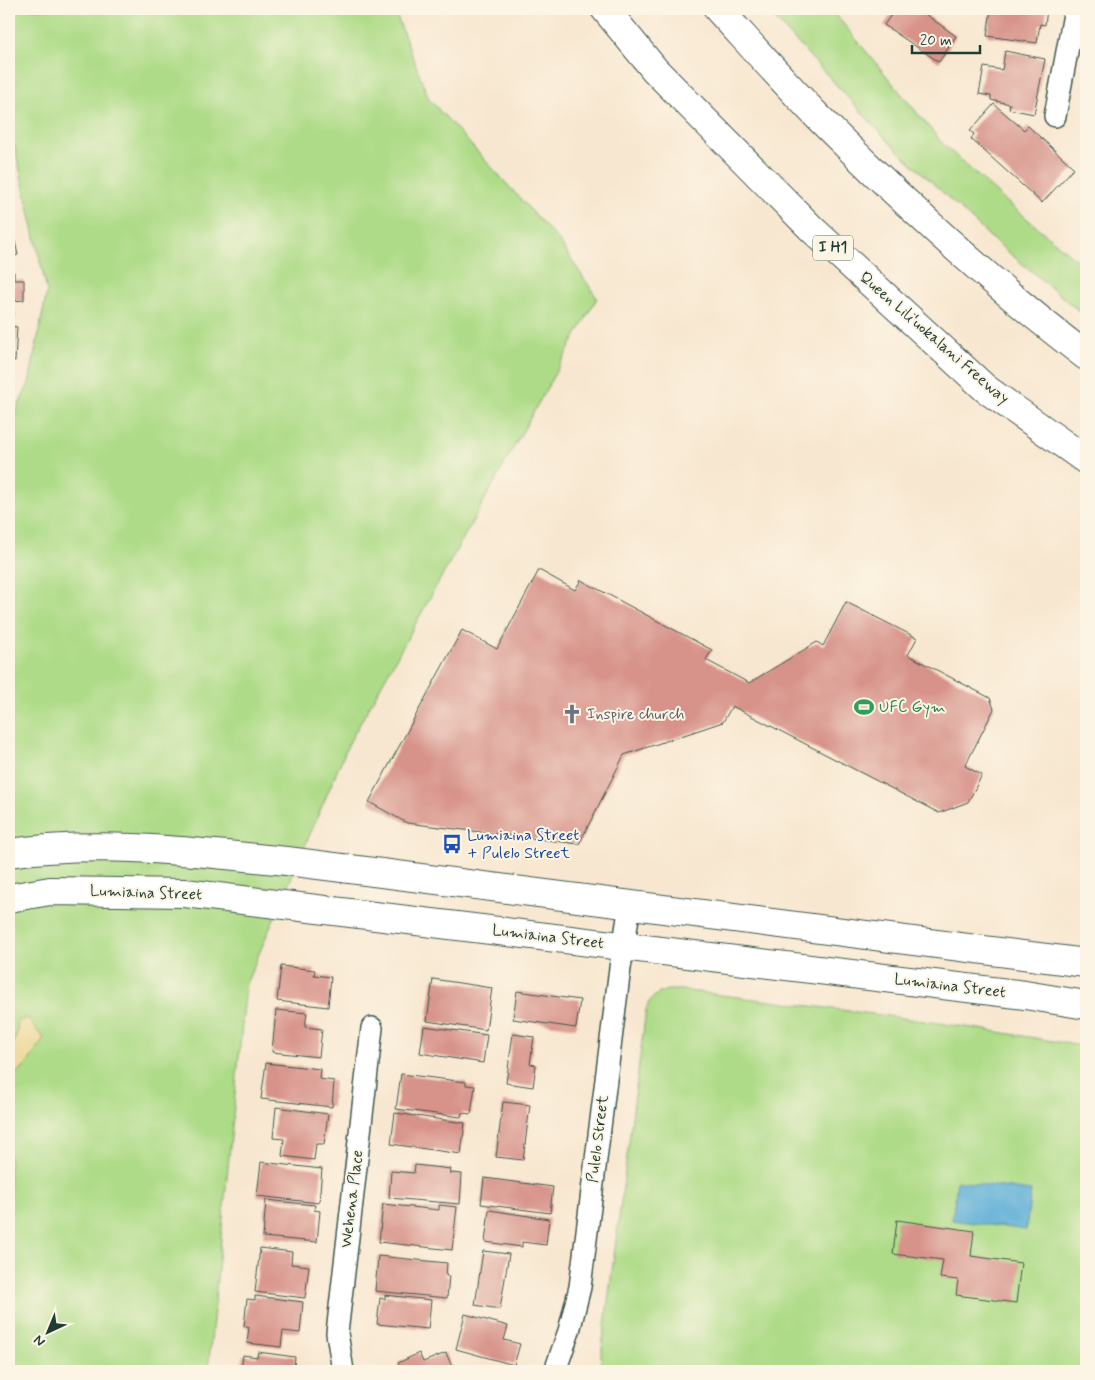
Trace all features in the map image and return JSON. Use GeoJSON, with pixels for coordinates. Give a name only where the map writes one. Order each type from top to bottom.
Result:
{"type":"FeatureCollection","features":[{"type":"Feature","properties":{"kind":"main road","name":"Queen Liliʻuokalani Freeway"},"geometry":{"type":"LineString","coordinates":[[605,9],[655,70],[812,229],[986,388],[1086,460]]}},
{"type":"Feature","properties":{"kind":"main road"},"geometry":{"type":"LineString","coordinates":[[718,9],[817,116],[914,212],[1047,326],[1086,356]]}},
{"type":"Feature","properties":{"kind":"main road"},"geometry":{"type":"LineString","coordinates":[[9,853],[98,846],[173,850],[287,861],[1086,963]]}},
{"type":"Feature","properties":{"kind":"main road","name":"Lumiaina Street"},"geometry":{"type":"LineString","coordinates":[[9,898],[50,891],[185,892],[1005,993],[1086,1005]]}},
{"type":"Feature","properties":{"kind":"street"},"geometry":{"type":"LineString","coordinates":[[1055,116],[1075,9]]}},
{"type":"Feature","properties":{"kind":"street","name":"Pulelo Street"},"geometry":{"type":"LineString","coordinates":[[555,1371],[569,1331],[580,1287],[630,905]]}},
{"type":"Feature","properties":{"kind":"street","name":"Wehena Place"},"geometry":{"type":"LineString","coordinates":[[342,1371],[337,1333],[372,1028]]}},
{"type":"Feature","properties":{"kind":"green space"},"geometry":{"type":"Polygon","coordinates":[[[9,9],[394,9],[429,99],[559,241],[597,298],[349,743],[246,984],[208,1371],[9,1371],[9,426],[29,383],[47,291],[15,148],[9,136],[9,9]]]}},
{"type":"Feature","properties":{"kind":"green space"},"geometry":{"type":"Polygon","coordinates":[[[766,9],[831,9],[943,144],[1001,197],[1086,268],[1086,317],[989,236],[890,143],[766,9]]]}},
{"type":"Feature","properties":{"kind":"green space"},"geometry":{"type":"Polygon","coordinates":[[[668,990],[681,990],[884,1016],[1086,1047],[1086,1371],[599,1371],[646,1010],[654,997],[668,990]]]}},
{"type":"Feature","properties":{"kind":"sand"},"geometry":{"type":"Polygon","coordinates":[[[27,1018],[44,1039],[24,1068],[11,1076],[9,1051],[16,1037],[18,1021],[27,1018]]]}},
{"type":"Feature","properties":{"kind":"water"},"geometry":{"type":"Polygon","coordinates":[[[957,1181],[1031,1191],[1026,1230],[952,1220],[957,1181]]]}},
{"type":"Feature","properties":{"kind":"building"},"geometry":{"type":"Polygon","coordinates":[[[895,9],[929,9],[925,14],[956,36],[939,62],[884,25],[895,9]]]}},
{"type":"Feature","properties":{"kind":"building"},"geometry":{"type":"Polygon","coordinates":[[[991,9],[1047,9],[1045,25],[1040,24],[1037,43],[987,36],[991,9]]]}},
{"type":"Feature","properties":{"kind":"building"},"geometry":{"type":"Polygon","coordinates":[[[1005,51],[1045,59],[1034,114],[1009,109],[1010,104],[991,100],[991,96],[979,94],[984,67],[1002,70],[1005,51]]]}},
{"type":"Feature","properties":{"kind":"building"},"geometry":{"type":"Polygon","coordinates":[[[994,104],[1024,130],[1028,126],[1074,168],[1042,203],[971,139],[974,134],[970,131],[994,104]]]}},
{"type":"Feature","properties":{"kind":"building"},"geometry":{"type":"Polygon","coordinates":[[[9,176],[15,193],[9,195],[9,176]]]}},
{"type":"Feature","properties":{"kind":"building"},"geometry":{"type":"Polygon","coordinates":[[[11,224],[18,255],[9,257],[9,225],[11,224]]]}},
{"type":"Feature","properties":{"kind":"building"},"geometry":{"type":"Polygon","coordinates":[[[14,272],[14,280],[24,280],[24,300],[13,301],[14,315],[9,315],[9,273],[14,272]]]}},
{"type":"Feature","properties":{"kind":"building"},"geometry":{"type":"Polygon","coordinates":[[[9,326],[17,327],[15,361],[9,360],[9,326]]]}},
{"type":"Feature","properties":{"kind":"building","name":"Inspire church"},"geometry":{"type":"Polygon","coordinates":[[[539,570],[575,590],[581,580],[712,650],[706,660],[749,683],[817,642],[823,646],[846,602],[917,638],[908,655],[990,698],[994,709],[965,766],[982,775],[968,802],[939,813],[732,706],[723,722],[624,755],[579,844],[407,823],[369,802],[462,630],[497,649],[539,570]]]}},
{"type":"Feature","properties":{"kind":"building"},"geometry":{"type":"Polygon","coordinates":[[[281,966],[315,970],[314,975],[331,977],[328,1007],[277,1001],[281,966]]]}},
{"type":"Feature","properties":{"kind":"building"},"geometry":{"type":"Polygon","coordinates":[[[433,979],[492,988],[486,1030],[427,1021],[433,979]]]}},
{"type":"Feature","properties":{"kind":"building"},"geometry":{"type":"Polygon","coordinates":[[[517,991],[580,1000],[576,1028],[513,1019],[517,991]]]}},
{"type":"Feature","properties":{"kind":"building"},"geometry":{"type":"Polygon","coordinates":[[[276,1010],[307,1013],[305,1027],[322,1029],[319,1057],[272,1052],[276,1010]]]}},
{"type":"Feature","properties":{"kind":"building"},"geometry":{"type":"Polygon","coordinates":[[[424,1026],[487,1035],[483,1063],[420,1053],[424,1026]]]}},
{"type":"Feature","properties":{"kind":"building"},"geometry":{"type":"Polygon","coordinates":[[[513,1034],[534,1037],[530,1064],[536,1065],[533,1087],[506,1083],[513,1034]]]}},
{"type":"Feature","properties":{"kind":"building"},"geometry":{"type":"Polygon","coordinates":[[[266,1063],[320,1069],[319,1079],[334,1081],[332,1107],[261,1099],[266,1063]]]}},
{"type":"Feature","properties":{"kind":"building"},"geometry":{"type":"Polygon","coordinates":[[[401,1074],[466,1082],[466,1085],[475,1086],[471,1114],[462,1113],[461,1117],[396,1109],[401,1074]]]}},
{"type":"Feature","properties":{"kind":"building"},"geometry":{"type":"Polygon","coordinates":[[[503,1102],[530,1105],[523,1160],[496,1157],[503,1102]]]}},
{"type":"Feature","properties":{"kind":"building"},"geometry":{"type":"Polygon","coordinates":[[[276,1107],[328,1114],[324,1144],[316,1144],[314,1160],[282,1156],[284,1139],[273,1138],[276,1107]]]}},
{"type":"Feature","properties":{"kind":"building"},"geometry":{"type":"Polygon","coordinates":[[[395,1113],[465,1123],[461,1154],[391,1144],[395,1113]]]}},
{"type":"Feature","properties":{"kind":"building"},"geometry":{"type":"Polygon","coordinates":[[[261,1162],[322,1169],[319,1203],[257,1196],[261,1162]]]}},
{"type":"Feature","properties":{"kind":"building"},"geometry":{"type":"Polygon","coordinates":[[[415,1165],[451,1169],[450,1173],[462,1174],[460,1204],[389,1198],[391,1171],[414,1173],[415,1165]]]}},
{"type":"Feature","properties":{"kind":"building"},"geometry":{"type":"Polygon","coordinates":[[[484,1178],[553,1187],[550,1213],[481,1204],[484,1178]]]}},
{"type":"Feature","properties":{"kind":"building"},"geometry":{"type":"Polygon","coordinates":[[[266,1200],[315,1205],[314,1210],[320,1211],[317,1242],[263,1237],[266,1200]]]}},
{"type":"Feature","properties":{"kind":"building"},"geometry":{"type":"Polygon","coordinates":[[[383,1204],[439,1210],[439,1205],[457,1207],[452,1250],[379,1242],[383,1204]]]}},
{"type":"Feature","properties":{"kind":"building"},"geometry":{"type":"Polygon","coordinates":[[[489,1210],[549,1219],[546,1245],[522,1242],[522,1247],[485,1242],[489,1210]]]}},
{"type":"Feature","properties":{"kind":"building"},"geometry":{"type":"Polygon","coordinates":[[[897,1220],[974,1231],[971,1256],[1021,1263],[1016,1303],[956,1295],[958,1280],[940,1278],[943,1260],[893,1254],[897,1220]]]}},
{"type":"Feature","properties":{"kind":"building"},"geometry":{"type":"Polygon","coordinates":[[[260,1248],[292,1252],[291,1264],[309,1266],[305,1298],[255,1292],[260,1248]]]}},
{"type":"Feature","properties":{"kind":"building"},"geometry":{"type":"Polygon","coordinates":[[[483,1251],[509,1254],[500,1309],[475,1305],[483,1251]]]}},
{"type":"Feature","properties":{"kind":"building"},"geometry":{"type":"Polygon","coordinates":[[[378,1256],[447,1263],[446,1276],[449,1276],[447,1298],[375,1291],[378,1256]]]}},
{"type":"Feature","properties":{"kind":"building"},"geometry":{"type":"Polygon","coordinates":[[[385,1295],[431,1300],[428,1329],[377,1324],[380,1298],[385,1299],[385,1295]]]}},
{"type":"Feature","properties":{"kind":"building"},"geometry":{"type":"Polygon","coordinates":[[[255,1296],[303,1302],[300,1333],[283,1331],[281,1347],[247,1343],[249,1327],[244,1326],[247,1299],[255,1300],[255,1296]]]}},
{"type":"Feature","properties":{"kind":"building"},"geometry":{"type":"Polygon","coordinates":[[[465,1314],[508,1326],[504,1340],[520,1344],[514,1365],[456,1349],[465,1314]]]}},
{"type":"Feature","properties":{"kind":"building"},"geometry":{"type":"Polygon","coordinates":[[[258,1352],[295,1357],[294,1366],[311,1368],[311,1371],[241,1371],[243,1355],[257,1357],[258,1352]]]}},
{"type":"Feature","properties":{"kind":"building"},"geometry":{"type":"Polygon","coordinates":[[[419,1353],[423,1362],[446,1353],[454,1371],[402,1371],[398,1363],[419,1353]]]}},
{"type":"Feature","properties":{"kind":"place","name":"UFC Gym"},"geometry":{"type":"Point","coordinates":[864,707]}},
{"type":"Feature","properties":{"kind":"place","name":"Inspire church"},"geometry":{"type":"Point","coordinates":[572,714]}},
{"type":"Feature","properties":{"kind":"place","name":"Lumiaina Street + Pulelo Street"},"geometry":{"type":"Point","coordinates":[452,844]}}]}
